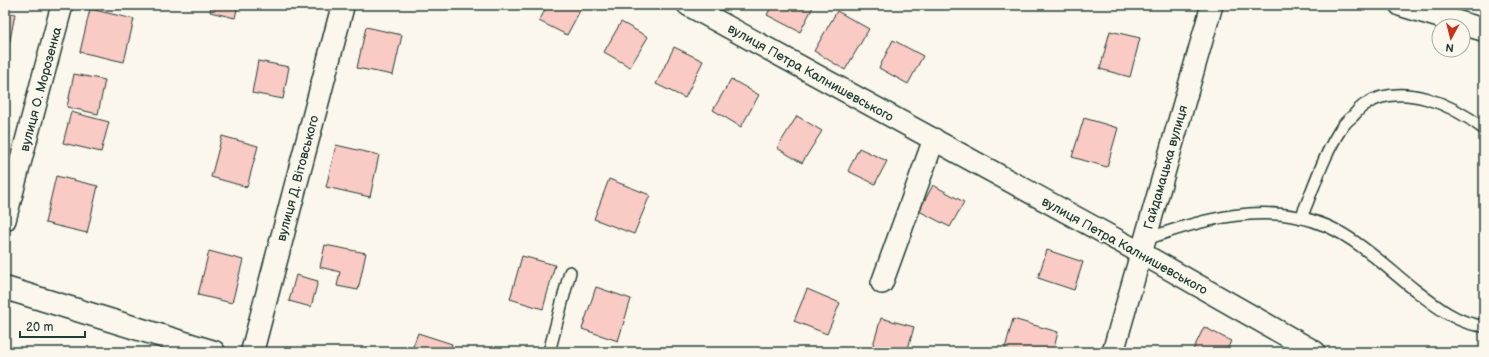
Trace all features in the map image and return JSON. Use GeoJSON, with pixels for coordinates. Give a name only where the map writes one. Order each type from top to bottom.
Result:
{"type":"FeatureCollection","features":[{"type":"Feature","properties":{"kind":"street","name":"вулиця О. Морозенка"},"geometry":{"type":"LineString","coordinates":[[5,220],[62,5]]}},
{"type":"Feature","properties":{"kind":"street","name":"вулиця Д. Вітовського"},"geometry":{"type":"LineString","coordinates":[[252,352],[343,5]]}},
{"type":"Feature","properties":{"kind":"street","name":"вулиця Петра Калнишевського"},"geometry":{"type":"LineString","coordinates":[[688,5],[934,139],[1142,246],[1315,352]]}},
{"type":"Feature","properties":{"kind":"street","name":"Гайдамацька вулиця"},"geometry":{"type":"LineString","coordinates":[[1114,352],[1142,246],[1212,5]]}},
{"type":"Feature","properties":{"kind":"street"},"geometry":{"type":"LineString","coordinates":[[1401,5],[1484,30]]}},
{"type":"Feature","properties":{"kind":"street"},"geometry":{"type":"LineString","coordinates":[[882,283],[934,139]]}},
{"type":"Feature","properties":{"kind":"street"},"geometry":{"type":"LineString","coordinates":[[5,288],[214,352]]}},
{"type":"Feature","properties":{"kind":"lane"},"geometry":{"type":"LineString","coordinates":[[1301,218],[1330,148],[1344,125],[1363,105],[1385,96],[1409,95],[1434,101],[1458,112],[1484,129]]}},
{"type":"Feature","properties":{"kind":"lane"},"geometry":{"type":"LineString","coordinates":[[1142,246],[1175,229],[1222,217],[1248,214],[1275,214],[1301,218],[1327,226],[1352,240],[1420,293],[1459,319],[1484,326]]}},
{"type":"Feature","properties":{"kind":"lane"},"geometry":{"type":"LineString","coordinates":[[549,352],[570,272]]}},
{"type":"Feature","properties":{"kind":"building"},"geometry":{"type":"Polygon","coordinates":[[[211,5],[238,5],[235,18],[210,12],[211,5]]]}},
{"type":"Feature","properties":{"kind":"building"},"geometry":{"type":"Polygon","coordinates":[[[548,5],[583,5],[567,35],[539,21],[548,5]]]}},
{"type":"Feature","properties":{"kind":"building"},"geometry":{"type":"Polygon","coordinates":[[[772,5],[814,5],[800,32],[767,15],[772,5]]]}},
{"type":"Feature","properties":{"kind":"building"},"geometry":{"type":"Polygon","coordinates":[[[90,9],[134,19],[124,62],[80,52],[90,9]]]}},
{"type":"Feature","properties":{"kind":"building"},"geometry":{"type":"Polygon","coordinates":[[[837,11],[869,29],[845,70],[814,51],[837,11]]]}},
{"type":"Feature","properties":{"kind":"building"},"geometry":{"type":"Polygon","coordinates":[[[5,12],[15,14],[6,61],[5,61],[5,12]]]}},
{"type":"Feature","properties":{"kind":"building"},"geometry":{"type":"Polygon","coordinates":[[[621,22],[648,37],[630,67],[604,52],[621,22]]]}},
{"type":"Feature","properties":{"kind":"building"},"geometry":{"type":"Polygon","coordinates":[[[366,27],[402,35],[393,75],[357,68],[366,27]]]}},
{"type":"Feature","properties":{"kind":"building"},"geometry":{"type":"Polygon","coordinates":[[[1110,31],[1140,38],[1130,77],[1100,69],[1110,31]]]}},
{"type":"Feature","properties":{"kind":"building"},"geometry":{"type":"Polygon","coordinates":[[[893,40],[923,56],[908,84],[879,68],[893,40]]]}},
{"type":"Feature","properties":{"kind":"building"},"geometry":{"type":"Polygon","coordinates":[[[674,47],[703,61],[685,98],[656,84],[674,47]]]}},
{"type":"Feature","properties":{"kind":"building"},"geometry":{"type":"Polygon","coordinates":[[[258,61],[289,67],[283,99],[252,93],[258,61]]]}},
{"type":"Feature","properties":{"kind":"building"},"geometry":{"type":"Polygon","coordinates":[[[74,74],[105,80],[98,114],[67,107],[74,74]]]}},
{"type":"Feature","properties":{"kind":"building"},"geometry":{"type":"Polygon","coordinates":[[[731,79],[759,95],[741,127],[713,110],[731,79]]]}},
{"type":"Feature","properties":{"kind":"building"},"geometry":{"type":"Polygon","coordinates":[[[71,112],[109,122],[101,152],[63,143],[71,112]]]}},
{"type":"Feature","properties":{"kind":"building"},"geometry":{"type":"Polygon","coordinates":[[[797,116],[822,131],[802,163],[777,148],[797,116]]]}},
{"type":"Feature","properties":{"kind":"building"},"geometry":{"type":"Polygon","coordinates":[[[1084,118],[1118,128],[1107,167],[1072,157],[1084,118]]]}},
{"type":"Feature","properties":{"kind":"building"},"geometry":{"type":"Polygon","coordinates":[[[222,136],[258,146],[247,187],[211,177],[222,136]]]}},
{"type":"Feature","properties":{"kind":"building"},"geometry":{"type":"Polygon","coordinates":[[[336,145],[379,155],[370,197],[326,187],[336,145]]]}},
{"type":"Feature","properties":{"kind":"building"},"geometry":{"type":"Polygon","coordinates":[[[859,148],[887,161],[875,184],[848,171],[859,148]]]}},
{"type":"Feature","properties":{"kind":"building"},"geometry":{"type":"Polygon","coordinates":[[[56,176],[98,186],[87,233],[45,223],[56,176]]]}},
{"type":"Feature","properties":{"kind":"building"},"geometry":{"type":"Polygon","coordinates":[[[609,179],[650,195],[634,234],[594,219],[609,179]]]}},
{"type":"Feature","properties":{"kind":"building"},"geometry":{"type":"Polygon","coordinates":[[[933,185],[964,202],[950,227],[919,211],[933,185]]]}},
{"type":"Feature","properties":{"kind":"building"},"geometry":{"type":"Polygon","coordinates":[[[325,245],[366,253],[358,290],[337,286],[340,272],[320,267],[325,245]]]}},
{"type":"Feature","properties":{"kind":"building"},"geometry":{"type":"Polygon","coordinates":[[[1047,250],[1083,262],[1074,290],[1038,278],[1047,250]]]}},
{"type":"Feature","properties":{"kind":"building"},"geometry":{"type":"Polygon","coordinates":[[[209,251],[243,260],[232,303],[198,295],[209,251]]]}},
{"type":"Feature","properties":{"kind":"building"},"geometry":{"type":"Polygon","coordinates":[[[522,256],[555,265],[543,309],[510,299],[522,256]]]}},
{"type":"Feature","properties":{"kind":"building"},"geometry":{"type":"Polygon","coordinates":[[[296,275],[318,281],[311,307],[289,301],[296,275]]]}},
{"type":"Feature","properties":{"kind":"building"},"geometry":{"type":"Polygon","coordinates":[[[596,287],[631,299],[618,341],[582,329],[596,287]]]}},
{"type":"Feature","properties":{"kind":"building"},"geometry":{"type":"Polygon","coordinates":[[[807,289],[840,303],[827,334],[794,321],[807,289]]]}},
{"type":"Feature","properties":{"kind":"building"},"geometry":{"type":"Polygon","coordinates":[[[881,318],[914,327],[907,352],[871,352],[881,318]]]}},
{"type":"Feature","properties":{"kind":"building"},"geometry":{"type":"Polygon","coordinates":[[[1013,319],[1058,332],[1053,352],[1004,352],[1013,319]]]}},
{"type":"Feature","properties":{"kind":"building"},"geometry":{"type":"Polygon","coordinates":[[[1204,327],[1231,341],[1226,352],[1192,352],[1204,327]]]}},
{"type":"Feature","properties":{"kind":"building"},"geometry":{"type":"Polygon","coordinates":[[[418,333],[452,344],[449,352],[411,352],[418,333]]]}}]}
